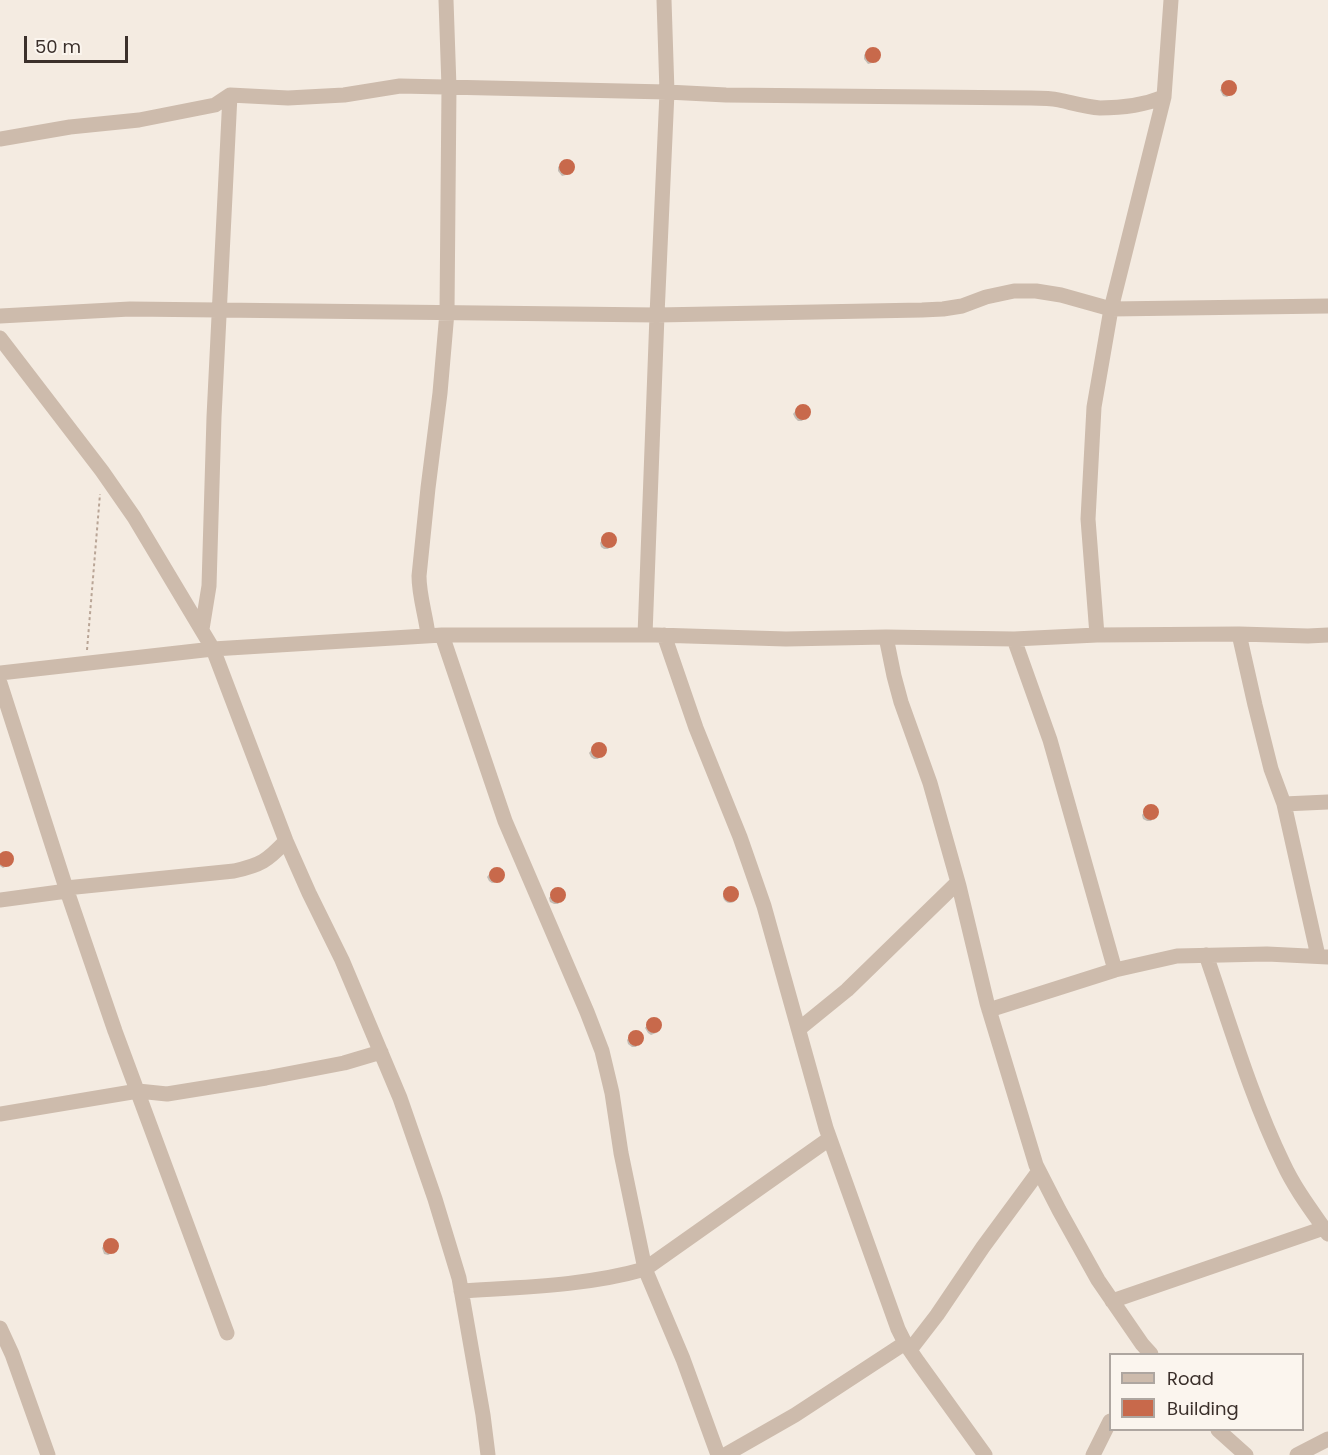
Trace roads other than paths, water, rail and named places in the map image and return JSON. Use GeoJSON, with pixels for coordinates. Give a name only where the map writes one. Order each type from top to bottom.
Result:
{"type":"FeatureCollection","features":[{"type":"Feature","properties":{"kind":"street"},"geometry":{"type":"LineString","coordinates":[[446,0],[449,87],[447,312],[419,587],[505,821],[602,1051],[645,1269],[683,1359],[718,1455]]}},
{"type":"Feature","properties":{"kind":"street"},"geometry":{"type":"LineString","coordinates":[[645,635],[667,92],[664,0]]}},
{"type":"Feature","properties":{"kind":"street"},"geometry":{"type":"LineString","coordinates":[[1097,635],[1088,519],[1094,407],[1111,309],[1164,97],[1171,0]]}},
{"type":"Feature","properties":{"kind":"street"},"geometry":{"type":"LineString","coordinates":[[0,139],[70,127],[139,120],[215,105],[230,95],[288,98],[344,95],[400,86],[726,95],[1031,98],[1057,99],[1100,108],[1136,105],[1164,97]]}},
{"type":"Feature","properties":{"kind":"street"},"geometry":{"type":"LineString","coordinates":[[202,629],[209,586],[214,417],[230,95]]}},
{"type":"Feature","properties":{"kind":"street"},"geometry":{"type":"LineString","coordinates":[[0,316],[130,309],[657,315],[943,309],[1014,291],[1036,291],[1061,295],[1111,309],[1328,306]]}},
{"type":"Feature","properties":{"kind":"street"},"geometry":{"type":"LineString","coordinates":[[0,338],[102,471],[134,517],[213,649],[286,841],[342,960],[400,1098],[435,1199],[459,1278],[488,1455]]}},
{"type":"Feature","properties":{"kind":"street"},"geometry":{"type":"LineString","coordinates":[[989,1010],[1115,970],[1177,956],[1267,954],[1323,956],[1284,804],[1270,769],[1239,634]]}},
{"type":"Feature","properties":{"kind":"street"},"geometry":{"type":"LineString","coordinates":[[0,673],[213,649],[435,635],[663,635],[786,639],[1328,635]]}},
{"type":"Feature","properties":{"kind":"street"},"geometry":{"type":"LineString","coordinates":[[663,635],[764,906],[829,1138],[898,1329],[908,1347],[985,1455]]}},
{"type":"Feature","properties":{"kind":"street"},"geometry":{"type":"LineString","coordinates":[[886,637],[901,702],[930,783],[958,882],[989,1010],[1039,1172],[1098,1280],[1147,1353]]}},
{"type":"Feature","properties":{"kind":"street"},"geometry":{"type":"LineString","coordinates":[[1014,639],[1050,740],[1115,970]]}},
{"type":"Feature","properties":{"kind":"street"},"geometry":{"type":"LineString","coordinates":[[0,683],[115,1031],[227,1333]]}},
{"type":"Feature","properties":{"kind":"street"},"geometry":{"type":"LineString","coordinates":[[1284,804],[1328,802]]}},
{"type":"Feature","properties":{"kind":"street"},"geometry":{"type":"LineString","coordinates":[[0,900],[254,867],[268,859],[286,841]]}},
{"type":"Feature","properties":{"kind":"street"},"geometry":{"type":"LineString","coordinates":[[799,1029],[848,990],[958,882]]}},
{"type":"Feature","properties":{"kind":"street"},"geometry":{"type":"LineString","coordinates":[[1112,1301],[1326,1231],[1294,1184],[1272,1139],[1206,955]]}},
{"type":"Feature","properties":{"kind":"street"},"geometry":{"type":"LineString","coordinates":[[0,1114],[138,1091],[167,1094],[255,1080],[344,1063],[381,1052]]}},
{"type":"Feature","properties":{"kind":"street"},"geometry":{"type":"LineString","coordinates":[[461,1291],[559,1284],[645,1269],[829,1138]]}},
{"type":"Feature","properties":{"kind":"street"},"geometry":{"type":"LineString","coordinates":[[725,1455],[908,1347],[937,1315],[983,1247],[1039,1172]]}},
{"type":"Feature","properties":{"kind":"street"},"geometry":{"type":"LineString","coordinates":[[0,1328],[12,1354],[48,1455]]}},
{"type":"Feature","properties":{"kind":"street"},"geometry":{"type":"LineString","coordinates":[[1093,1455],[1109,1423]]}},
{"type":"Feature","properties":{"kind":"street"},"geometry":{"type":"LineString","coordinates":[[1219,1431],[1246,1455]]}},
{"type":"Feature","properties":{"kind":"street"},"geometry":{"type":"LineString","coordinates":[[1298,1455],[1328,1439]]}}]}
